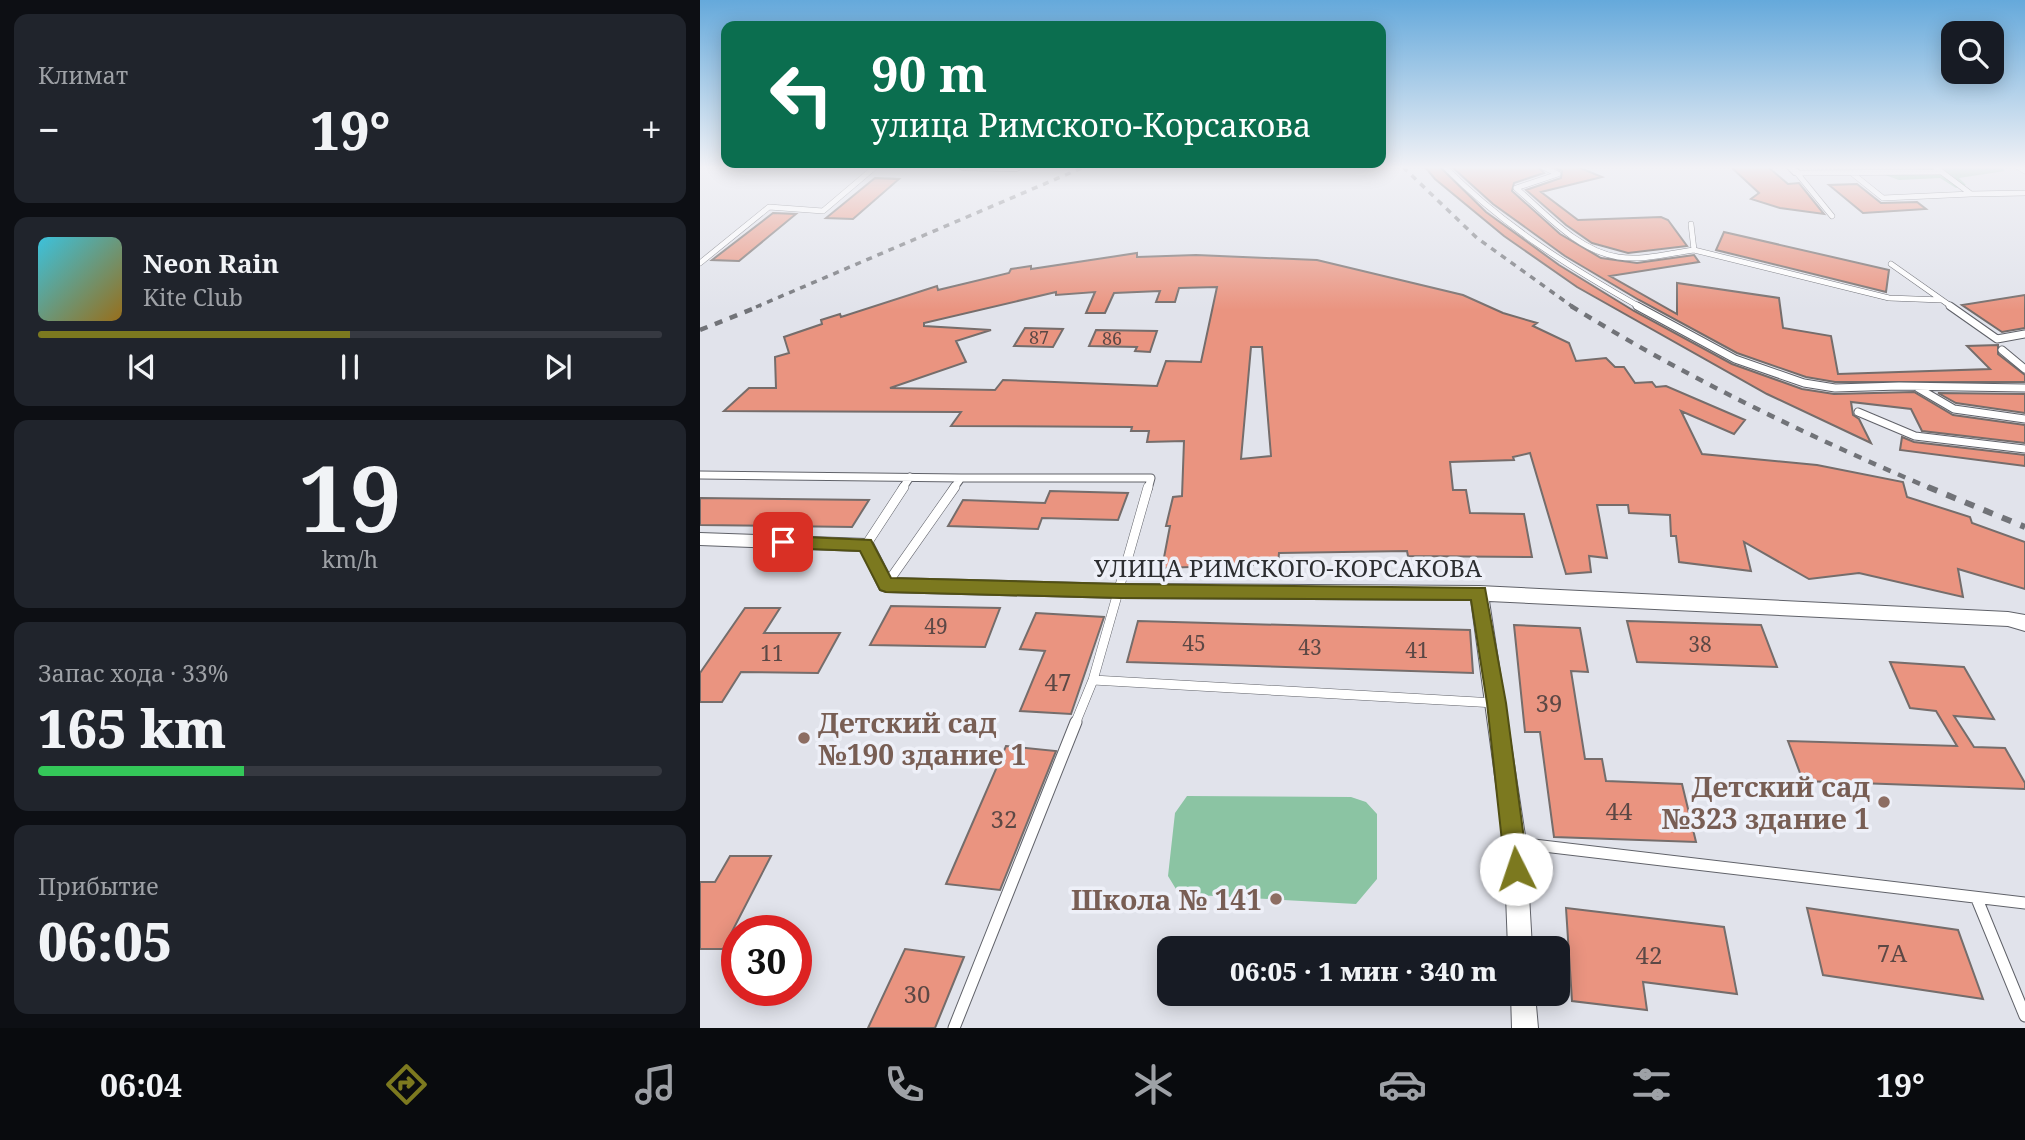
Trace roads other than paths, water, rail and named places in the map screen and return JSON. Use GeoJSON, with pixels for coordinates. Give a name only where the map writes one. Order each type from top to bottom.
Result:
{"type":"FeatureCollection","features":[{"type":"Feature","properties":{"kind":"street"},"geometry":{"type":"LineString","coordinates":[[700,539],[866,545],[886,585]]}},
{"type":"Feature","properties":{"kind":"street","name":"УЛИЦА РИМСКОГО-КОРСАКОВА"},"geometry":{"type":"LineString","coordinates":[[886,585],[1120,591],[1479,593],[2025,623]]}},
{"type":"Feature","properties":{"kind":"street"},"geometry":{"type":"LineString","coordinates":[[1479,593],[1515,842],[1519,936]]}},
{"type":"Feature","properties":{"kind":"street"},"geometry":{"type":"LineString","coordinates":[[1523,1006],[1524,1028]]}},
{"type":"Feature","properties":{"kind":"lane"},"geometry":{"type":"LineString","coordinates":[[700,263],[760,215]]}},
{"type":"Feature","properties":{"kind":"lane"},"geometry":{"type":"LineString","coordinates":[[1501,215],[1589,279],[1722,354],[1776,376],[1850,390],[1877,386],[2025,387]]}},
{"type":"Feature","properties":{"kind":"lane"},"geometry":{"type":"LineString","coordinates":[[1547,215],[1561,227],[1600,251],[1619,257],[1694,250],[1889,298],[1942,300]]}},
{"type":"Feature","properties":{"kind":"lane"},"geometry":{"type":"LineString","coordinates":[[1691,224],[1694,250]]}},
{"type":"Feature","properties":{"kind":"lane"},"geometry":{"type":"LineString","coordinates":[[1891,264],[1997,339],[2025,334]]}},
{"type":"Feature","properties":{"kind":"lane"},"geometry":{"type":"LineString","coordinates":[[2002,350],[2025,369]]}},
{"type":"Feature","properties":{"kind":"lane"},"geometry":{"type":"LineString","coordinates":[[1916,386],[1954,409],[2025,419]]}},
{"type":"Feature","properties":{"kind":"lane"},"geometry":{"type":"LineString","coordinates":[[1858,412],[1915,436],[2025,449]]}},
{"type":"Feature","properties":{"kind":"lane"},"geometry":{"type":"LineString","coordinates":[[700,475],[1150,478],[1093,680],[954,1028]]}},
{"type":"Feature","properties":{"kind":"lane"},"geometry":{"type":"LineString","coordinates":[[866,545],[910,477]]}},
{"type":"Feature","properties":{"kind":"lane"},"geometry":{"type":"LineString","coordinates":[[886,585],[961,478]]}},
{"type":"Feature","properties":{"kind":"lane"},"geometry":{"type":"LineString","coordinates":[[1093,680],[1496,703]]}},
{"type":"Feature","properties":{"kind":"lane"},"geometry":{"type":"LineString","coordinates":[[1515,842],[2025,904]]}},
{"type":"Feature","properties":{"kind":"lane"},"geometry":{"type":"LineString","coordinates":[[1977,899],[2025,1016]]}},
{"type":"Feature","properties":{"kind":"railway"},"geometry":{"type":"LineString","coordinates":[[756,307],[972,215]]}},
{"type":"Feature","properties":{"kind":"railway"},"geometry":{"type":"LineString","coordinates":[[1453,215],[1477,238],[1573,307]]}},
{"type":"Feature","properties":{"kind":"railway"},"geometry":{"type":"LineString","coordinates":[[700,330],[760,306]]}},
{"type":"Feature","properties":{"kind":"railway"},"geometry":{"type":"LineString","coordinates":[[1571,306],[1658,357],[1748,404],[1932,489]]}},
{"type":"Feature","properties":{"kind":"railway"},"geometry":{"type":"LineString","coordinates":[[1928,487],[2025,527]]}},
{"type":"Feature","properties":{"kind":"place","name":"Детский сад №190 здание 1"},"geometry":{"type":"Point","coordinates":[804,738]}},
{"type":"Feature","properties":{"kind":"place","name":"Детский сад №323 здание 1"},"geometry":{"type":"Point","coordinates":[1884,802]}},
{"type":"Feature","properties":{"kind":"place","name":"Школа № 141"},"geometry":{"type":"Point","coordinates":[1276,899]}}]}
